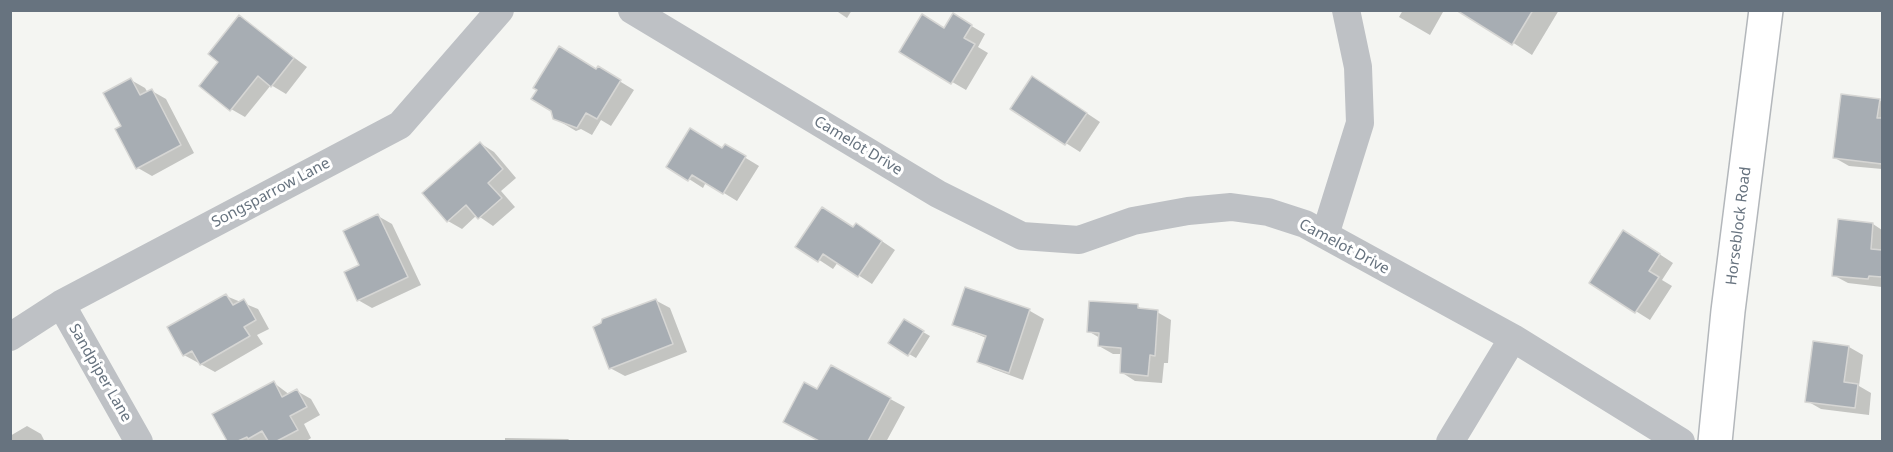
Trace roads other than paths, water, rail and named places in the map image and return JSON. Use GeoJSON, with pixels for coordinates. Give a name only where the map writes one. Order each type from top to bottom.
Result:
{"type":"FeatureCollection","features":[{"type":"Feature","properties":{"kind":"street","name":"Songsparrow Lane"},"geometry":{"type":"LineString","coordinates":[[10,337],[61,304],[400,125],[500,10]]}},
{"type":"Feature","properties":{"kind":"street","name":"Camelot Drive"},"geometry":{"type":"LineString","coordinates":[[632,10],[938,194],[1022,236],[1079,240],[1133,221],[1188,211],[1231,207],[1268,212],[1305,224],[1513,338],[1681,441]]}},
{"type":"Feature","properties":{"kind":"street"},"geometry":{"type":"LineString","coordinates":[[1325,235],[1360,123],[1358,67],[1346,10]]}},
{"type":"Feature","properties":{"kind":"street","name":"Horseblock Road"},"geometry":{"type":"LineString","coordinates":[[1715,441],[1728,310],[1766,10]]}},
{"type":"Feature","properties":{"kind":"street","name":"Sandpiper Lane"},"geometry":{"type":"LineString","coordinates":[[61,304],[139,441]]}},
{"type":"Feature","properties":{"kind":"street"},"geometry":{"type":"LineString","coordinates":[[1450,441],[1513,338]]}}]}
